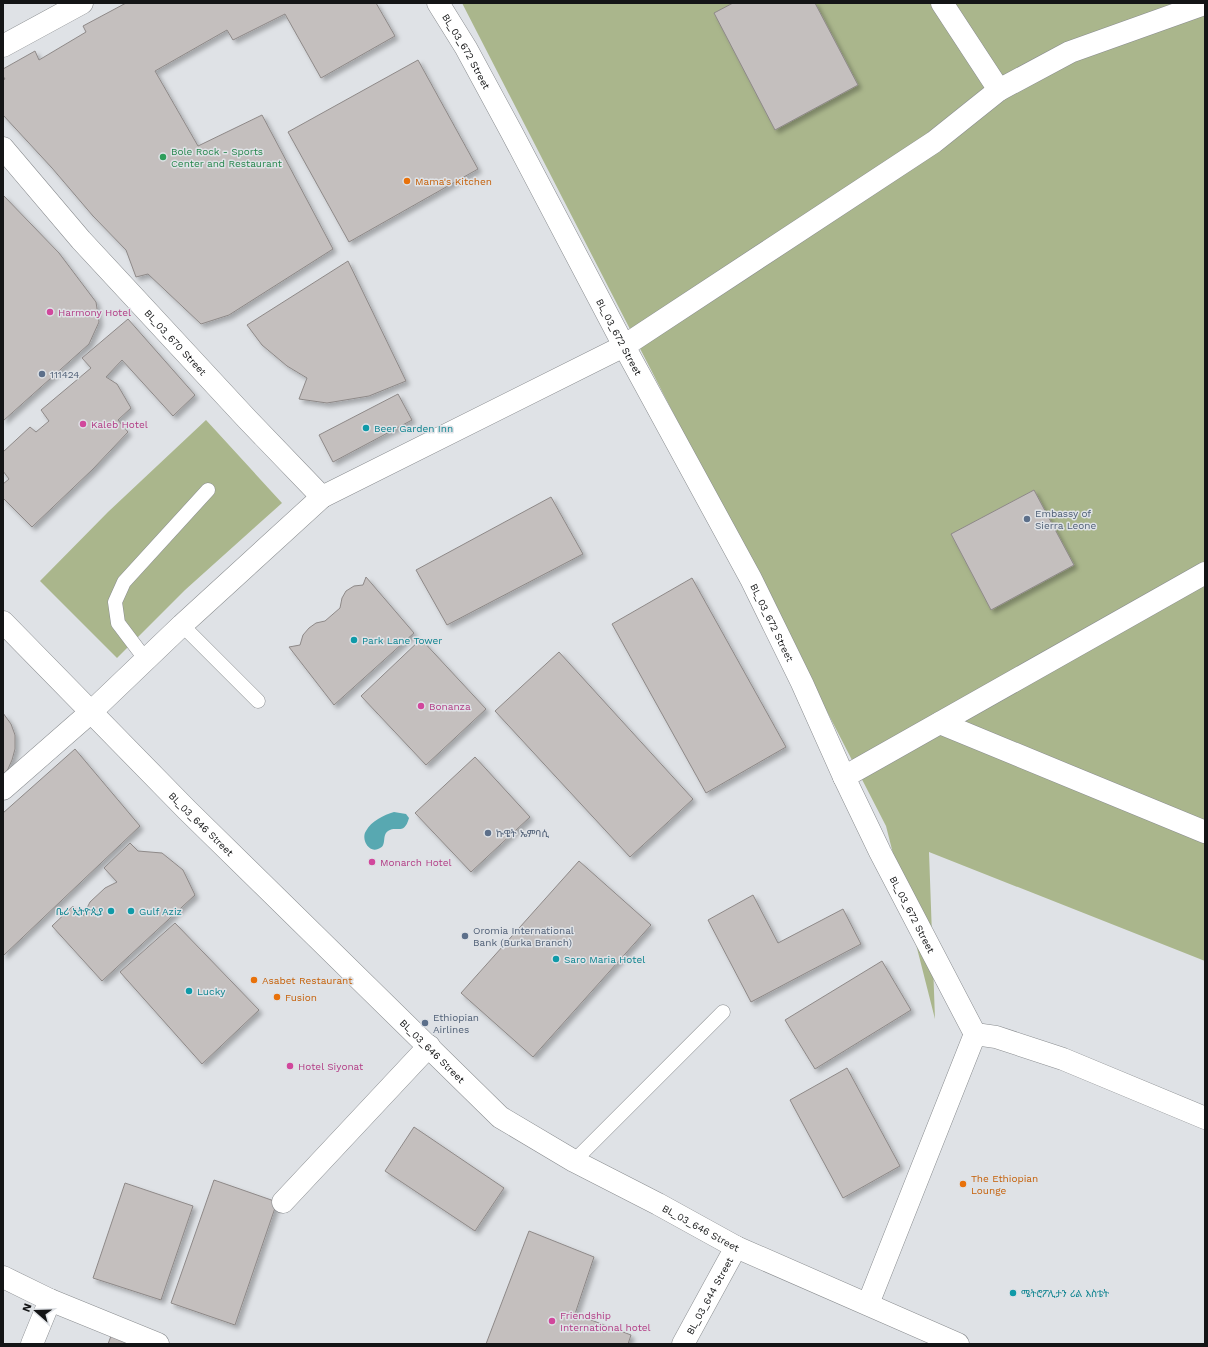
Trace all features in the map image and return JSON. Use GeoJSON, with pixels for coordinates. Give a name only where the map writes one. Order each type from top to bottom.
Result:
{"type":"FeatureCollection","features":[{"type":"Feature","properties":{"kind":"street"},"geometry":{"type":"LineString","coordinates":[[3,46],[82,3]]}},
{"type":"Feature","properties":{"kind":"street","name":"BL_03_672 Street"},"geometry":{"type":"LineString","coordinates":[[438,3],[466,48],[509,127],[624,346],[751,579],[802,683],[844,777],[880,852],[975,1034]]}},
{"type":"Feature","properties":{"kind":"street"},"geometry":{"type":"LineString","coordinates":[[942,3],[999,90]]}},
{"type":"Feature","properties":{"kind":"street"},"geometry":{"type":"LineString","coordinates":[[3,789],[91,712],[322,497],[624,346],[934,142],[999,90],[1070,52],[1205,3]]}},
{"type":"Feature","properties":{"kind":"street","name":"BL_03_670 Street"},"geometry":{"type":"LineString","coordinates":[[3,148],[81,240],[247,419],[322,497]]}},
{"type":"Feature","properties":{"kind":"street"},"geometry":{"type":"LineString","coordinates":[[844,777],[1205,573]]}},
{"type":"Feature","properties":{"kind":"street","name":"BL_03_646 Street"},"geometry":{"type":"LineString","coordinates":[[3,622],[187,810],[339,961],[429,1046],[500,1117],[574,1161],[658,1204],[736,1247],[868,1304],[949,1342]]}},
{"type":"Feature","properties":{"kind":"street"},"geometry":{"type":"LineString","coordinates":[[940,723],[1205,832]]}},
{"type":"Feature","properties":{"kind":"street"},"geometry":{"type":"LineString","coordinates":[[868,1304],[975,1034],[996,1037],[1063,1059],[1205,1118]]}},
{"type":"Feature","properties":{"kind":"street"},"geometry":{"type":"LineString","coordinates":[[283,1202],[429,1046]]}},
{"type":"Feature","properties":{"kind":"street","name":"BL_03_644 Street"},"geometry":{"type":"LineString","coordinates":[[683,1344],[736,1247]]}},
{"type":"Feature","properties":{"kind":"street"},"geometry":{"type":"LineString","coordinates":[[3,1277],[50,1300],[158,1344]]}},
{"type":"Feature","properties":{"kind":"street"},"geometry":{"type":"LineString","coordinates":[[32,1344],[50,1300]]}},
{"type":"Feature","properties":{"kind":"lane"},"geometry":{"type":"LineString","coordinates":[[146,660],[118,623],[115,602],[124,582],[208,490]]}},
{"type":"Feature","properties":{"kind":"lane"},"geometry":{"type":"LineString","coordinates":[[182,626],[258,701]]}},
{"type":"Feature","properties":{"kind":"lane"},"geometry":{"type":"LineString","coordinates":[[574,1161],[723,1012]]}},
{"type":"Feature","properties":{"kind":"green space"},"geometry":{"type":"Polygon","coordinates":[[[462,3],[1205,3],[1205,961],[929,852],[935,1019],[886,826],[462,3]]]}},
{"type":"Feature","properties":{"kind":"green space"},"geometry":{"type":"Polygon","coordinates":[[[206,420],[282,503],[185,590],[117,658],[40,581],[108,512],[206,420]]]}},
{"type":"Feature","properties":{"kind":"water"},"geometry":{"type":"Polygon","coordinates":[[[394,812],[406,814],[409,818],[405,827],[400,829],[391,829],[388,831],[381,848],[374,850],[368,847],[364,837],[368,827],[374,821],[394,812]]]}},
{"type":"Feature","properties":{"kind":"building","name":"Bole Rock - Sports Center and Restaurant"},"geometry":{"type":"Polygon","coordinates":[[[126,3],[376,3],[395,36],[321,78],[285,14],[233,40],[227,30],[155,71],[198,146],[262,115],[333,249],[229,315],[201,324],[148,274],[136,277],[126,250],[93,216],[52,168],[3,115],[3,80],[5,79],[3,76],[3,69],[35,51],[39,60],[86,32],[83,26],[126,3]]]}},
{"type":"Feature","properties":{"kind":"building"},"geometry":{"type":"Polygon","coordinates":[[[733,3],[815,3],[858,85],[775,130],[714,13],[733,3]]]}},
{"type":"Feature","properties":{"kind":"building"},"geometry":{"type":"Polygon","coordinates":[[[418,60],[478,169],[349,242],[288,132],[418,60]]]}},
{"type":"Feature","properties":{"kind":"building","name":"Harmony Hotel"},"geometry":{"type":"Polygon","coordinates":[[[3,195],[59,253],[96,302],[99,322],[89,344],[3,421],[3,195]]]}},
{"type":"Feature","properties":{"kind":"building","name":"Beer Garden Inn"},"geometry":{"type":"Polygon","coordinates":[[[348,261],[406,381],[369,396],[327,403],[299,399],[307,378],[287,366],[262,345],[247,325],[348,261]]]}},
{"type":"Feature","properties":{"kind":"building","name":"Kaleb Hotel"},"geometry":{"type":"Polygon","coordinates":[[[128,319],[195,395],[173,416],[122,360],[106,377],[117,384],[131,408],[118,420],[128,432],[93,469],[32,527],[3,498],[3,484],[9,479],[3,471],[3,452],[30,427],[36,432],[49,421],[41,410],[91,368],[82,358],[128,319]]]}},
{"type":"Feature","properties":{"kind":"building","name":"Beer Garden Inn"},"geometry":{"type":"Polygon","coordinates":[[[398,394],[412,420],[333,462],[319,435],[398,394]]]}},
{"type":"Feature","properties":{"kind":"building"},"geometry":{"type":"Polygon","coordinates":[[[1034,490],[1074,565],[991,610],[951,534],[1034,490]]]}},
{"type":"Feature","properties":{"kind":"building"},"geometry":{"type":"Polygon","coordinates":[[[551,497],[583,554],[447,625],[416,570],[551,497]]]}},
{"type":"Feature","properties":{"kind":"building","name":"Park Lane Tower"},"geometry":{"type":"Polygon","coordinates":[[[366,577],[414,633],[334,705],[289,647],[300,645],[303,635],[309,628],[316,623],[325,621],[340,608],[342,598],[346,591],[354,586],[363,585],[366,577]]]}},
{"type":"Feature","properties":{"kind":"building"},"geometry":{"type":"Polygon","coordinates":[[[692,578],[786,747],[706,793],[612,624],[692,578]]]}},
{"type":"Feature","properties":{"kind":"building"},"geometry":{"type":"Polygon","coordinates":[[[421,639],[486,709],[426,765],[361,696],[421,639]]]}},
{"type":"Feature","properties":{"kind":"building"},"geometry":{"type":"Polygon","coordinates":[[[559,652],[693,799],[630,857],[495,711],[559,652]]]}},
{"type":"Feature","properties":{"kind":"building"},"geometry":{"type":"Polygon","coordinates":[[[3,713],[11,724],[15,735],[15,749],[8,769],[3,775],[3,713]]]}},
{"type":"Feature","properties":{"kind":"building"},"geometry":{"type":"Polygon","coordinates":[[[75,749],[140,826],[3,956],[3,813],[75,749]]]}},
{"type":"Feature","properties":{"kind":"building"},"geometry":{"type":"Polygon","coordinates":[[[475,757],[530,817],[471,872],[415,813],[475,757]]]}},
{"type":"Feature","properties":{"kind":"building","name":"Gulf Aziz"},"geometry":{"type":"Polygon","coordinates":[[[130,843],[138,851],[162,853],[183,870],[195,895],[102,981],[52,926],[73,906],[83,916],[90,902],[105,888],[117,882],[104,868],[130,843]]]}},
{"type":"Feature","properties":{"kind":"building","name":"Saro Maria Hotel"},"geometry":{"type":"Polygon","coordinates":[[[579,861],[651,925],[533,1057],[461,993],[579,861]]]}},
{"type":"Feature","properties":{"kind":"building"},"geometry":{"type":"Polygon","coordinates":[[[753,895],[778,943],[843,909],[861,944],[751,1002],[708,920],[753,895]]]}},
{"type":"Feature","properties":{"kind":"building","name":"Lucky"},"geometry":{"type":"Polygon","coordinates":[[[175,923],[259,1010],[202,1064],[120,972],[175,923]]]}},
{"type":"Feature","properties":{"kind":"building"},"geometry":{"type":"Polygon","coordinates":[[[882,961],[911,1010],[815,1069],[785,1020],[882,961]]]}},
{"type":"Feature","properties":{"kind":"building"},"geometry":{"type":"Polygon","coordinates":[[[847,1068],[900,1166],[843,1198],[790,1100],[847,1068]]]}},
{"type":"Feature","properties":{"kind":"building"},"geometry":{"type":"Polygon","coordinates":[[[414,1127],[504,1188],[475,1231],[385,1171],[414,1127]]]}},
{"type":"Feature","properties":{"kind":"building"},"geometry":{"type":"Polygon","coordinates":[[[214,1180],[277,1202],[235,1325],[171,1303],[214,1180]]]}},
{"type":"Feature","properties":{"kind":"building"},"geometry":{"type":"Polygon","coordinates":[[[125,1183],[193,1206],[161,1300],[93,1278],[125,1183]]]}},
{"type":"Feature","properties":{"kind":"building"},"geometry":{"type":"Polygon","coordinates":[[[529,1231],[594,1257],[575,1314],[631,1335],[628,1344],[486,1344],[529,1231]]]}},
{"type":"Feature","properties":{"kind":"building"},"geometry":{"type":"Polygon","coordinates":[[[114,1328],[154,1344],[108,1344],[114,1328]]]}},
{"type":"Feature","properties":{"kind":"place","name":"Bole Rock - Sports Center and Restaurant"},"geometry":{"type":"Point","coordinates":[163,157]}},
{"type":"Feature","properties":{"kind":"place","name":"Mama's Kitchen"},"geometry":{"type":"Point","coordinates":[407,181]}},
{"type":"Feature","properties":{"kind":"place","name":"Harmony Hotel"},"geometry":{"type":"Point","coordinates":[50,312]}},
{"type":"Feature","properties":{"kind":"place","name":"111424"},"geometry":{"type":"Point","coordinates":[42,374]}},
{"type":"Feature","properties":{"kind":"place","name":"Kaleb Hotel"},"geometry":{"type":"Point","coordinates":[83,424]}},
{"type":"Feature","properties":{"kind":"place","name":"Beer Garden Inn"},"geometry":{"type":"Point","coordinates":[366,428]}},
{"type":"Feature","properties":{"kind":"place","name":"Embassy of Sierra Leone"},"geometry":{"type":"Point","coordinates":[1027,519]}},
{"type":"Feature","properties":{"kind":"place","name":"Park Lane Tower"},"geometry":{"type":"Point","coordinates":[354,640]}},
{"type":"Feature","properties":{"kind":"place","name":"Bonanza"},"geometry":{"type":"Point","coordinates":[421,706]}},
{"type":"Feature","properties":{"kind":"place","name":"ኩዌት ኤምባሲ"},"geometry":{"type":"Point","coordinates":[488,833]}},
{"type":"Feature","properties":{"kind":"place","name":"Monarch Hotel"},"geometry":{"type":"Point","coordinates":[372,862]}},
{"type":"Feature","properties":{"kind":"place","name":"ቤሪ ኢትዮጲያ"},"geometry":{"type":"Point","coordinates":[111,911]}},
{"type":"Feature","properties":{"kind":"place","name":"Gulf Aziz"},"geometry":{"type":"Point","coordinates":[131,911]}},
{"type":"Feature","properties":{"kind":"place","name":"Oromia International Bank (Burka Branch)"},"geometry":{"type":"Point","coordinates":[465,936]}},
{"type":"Feature","properties":{"kind":"place","name":"Saro Maria Hotel"},"geometry":{"type":"Point","coordinates":[556,959]}},
{"type":"Feature","properties":{"kind":"place","name":"Asabet Restaurant"},"geometry":{"type":"Point","coordinates":[254,980]}},
{"type":"Feature","properties":{"kind":"place","name":"Lucky"},"geometry":{"type":"Point","coordinates":[189,991]}},
{"type":"Feature","properties":{"kind":"place","name":"Fusion"},"geometry":{"type":"Point","coordinates":[277,997]}},
{"type":"Feature","properties":{"kind":"place","name":"Ethiopian Airlines"},"geometry":{"type":"Point","coordinates":[425,1023]}},
{"type":"Feature","properties":{"kind":"place","name":"Hotel Siyonat"},"geometry":{"type":"Point","coordinates":[290,1066]}},
{"type":"Feature","properties":{"kind":"place","name":"The Ethiopian Lounge"},"geometry":{"type":"Point","coordinates":[963,1184]}},
{"type":"Feature","properties":{"kind":"place","name":"ሜትሮፖሊታን ሪል እስቴት"},"geometry":{"type":"Point","coordinates":[1013,1293]}},
{"type":"Feature","properties":{"kind":"place","name":"Friendship International hotel"},"geometry":{"type":"Point","coordinates":[552,1321]}}]}
